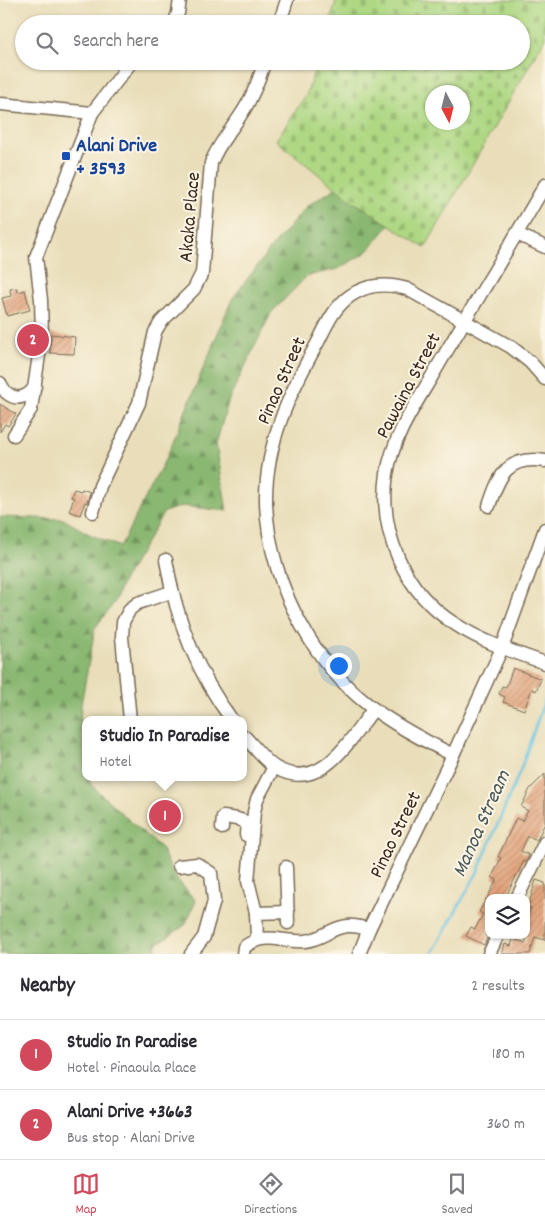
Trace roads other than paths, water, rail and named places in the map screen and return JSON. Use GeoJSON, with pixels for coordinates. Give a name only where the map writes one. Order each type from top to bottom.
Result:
{"type":"FeatureCollection","features":[{"type":"Feature","properties":{"kind":"street"},"geometry":{"type":"LineString","coordinates":[[177,15],[180,0]]}},
{"type":"Feature","properties":{"kind":"street"},"geometry":{"type":"LineString","coordinates":[[282,15],[287,0]]}},
{"type":"Feature","properties":{"kind":"street"},"geometry":{"type":"LineString","coordinates":[[14,435],[30,409],[42,335],[41,300],[36,258],[92,113],[125,70]]}},
{"type":"Feature","properties":{"kind":"street","name":"Akaka Place"},"geometry":{"type":"LineString","coordinates":[[93,512],[100,486],[139,402],[156,332],[161,322],[186,298],[199,281],[203,264],[211,163],[217,148],[240,116],[255,90],[263,70]]}},
{"type":"Feature","properties":{"kind":"street"},"geometry":{"type":"LineString","coordinates":[[1,104],[92,113]]}},
{"type":"Feature","properties":{"kind":"street","name":"Pawaina Street"},"geometry":{"type":"LineString","coordinates":[[545,185],[464,320],[400,432],[392,452],[386,488],[386,517],[391,538],[398,559],[408,578],[421,595],[436,611],[454,624],[502,648],[545,663]]}},
{"type":"Feature","properties":{"kind":"street"},"geometry":{"type":"LineString","coordinates":[[517,234],[545,247]]}},
{"type":"Feature","properties":{"kind":"street","name":"Pinao Street"},"geometry":{"type":"LineString","coordinates":[[453,755],[412,734],[373,710],[343,682],[320,656],[302,627],[287,596],[272,548],[267,518],[266,487],[272,448],[285,405],[334,313],[351,295],[373,286],[391,285],[407,289],[521,354],[545,379]]}},
{"type":"Feature","properties":{"kind":"street"},"geometry":{"type":"LineString","coordinates":[[0,383],[8,394],[18,398],[29,394],[35,386]]}},
{"type":"Feature","properties":{"kind":"street"},"geometry":{"type":"LineString","coordinates":[[489,506],[498,480],[506,469],[524,460],[545,461]]}},
{"type":"Feature","properties":{"kind":"street","name":"Pinao Street"},"geometry":{"type":"LineString","coordinates":[[359,954],[369,929],[502,648],[545,529]]}},
{"type":"Feature","properties":{"kind":"street"},"geometry":{"type":"LineString","coordinates":[[166,560],[171,592],[195,660],[216,699],[229,716]]}},
{"type":"Feature","properties":{"kind":"street"},"geometry":{"type":"LineString","coordinates":[[130,716],[122,632],[123,622],[130,609],[138,603],[171,592]]}},
{"type":"Feature","properties":{"kind":"street"},"geometry":{"type":"LineString","coordinates":[[247,739],[274,767],[284,772],[299,774],[313,772],[332,762],[373,710]]}},
{"type":"Feature","properties":{"kind":"street"},"geometry":{"type":"LineString","coordinates":[[257,940],[256,913],[248,881],[248,868],[257,799],[274,767]]}},
{"type":"Feature","properties":{"kind":"street"},"geometry":{"type":"LineString","coordinates":[[222,828],[223,817],[247,822],[243,853],[244,863],[248,868]]}},
{"type":"Feature","properties":{"kind":"street"},"geometry":{"type":"LineString","coordinates":[[519,894],[545,842]]}},
{"type":"Feature","properties":{"kind":"street"},"geometry":{"type":"LineString","coordinates":[[179,866],[197,864],[211,874],[214,901],[204,937],[192,954]]}},
{"type":"Feature","properties":{"kind":"street"},"geometry":{"type":"LineString","coordinates":[[256,913],[288,918],[286,868]]}},
{"type":"Feature","properties":{"kind":"street"},"geometry":{"type":"LineString","coordinates":[[243,954],[244,947],[264,938],[306,941],[318,938],[342,926],[352,925],[369,929]]}},
{"type":"Feature","properties":{"kind":"street"},"geometry":{"type":"LineString","coordinates":[[489,954],[496,939]]}},
{"type":"Feature","properties":{"kind":"waterway","name":"Manoa Stream"},"geometry":{"type":"LineString","coordinates":[[432,954],[477,873],[520,771],[545,699]]}},
{"type":"Feature","properties":{"kind":"place","name":"Alani Drive + 3593"},"geometry":{"type":"Point","coordinates":[66,156]}},
{"type":"Feature","properties":{"kind":"place","name":"Alani Drive +3663"},"geometry":{"type":"Point","coordinates":[33,340]}},
{"type":"Feature","properties":{"kind":"place","name":"Studio In Paradise"},"geometry":{"type":"Point","coordinates":[165,816]}}]}
